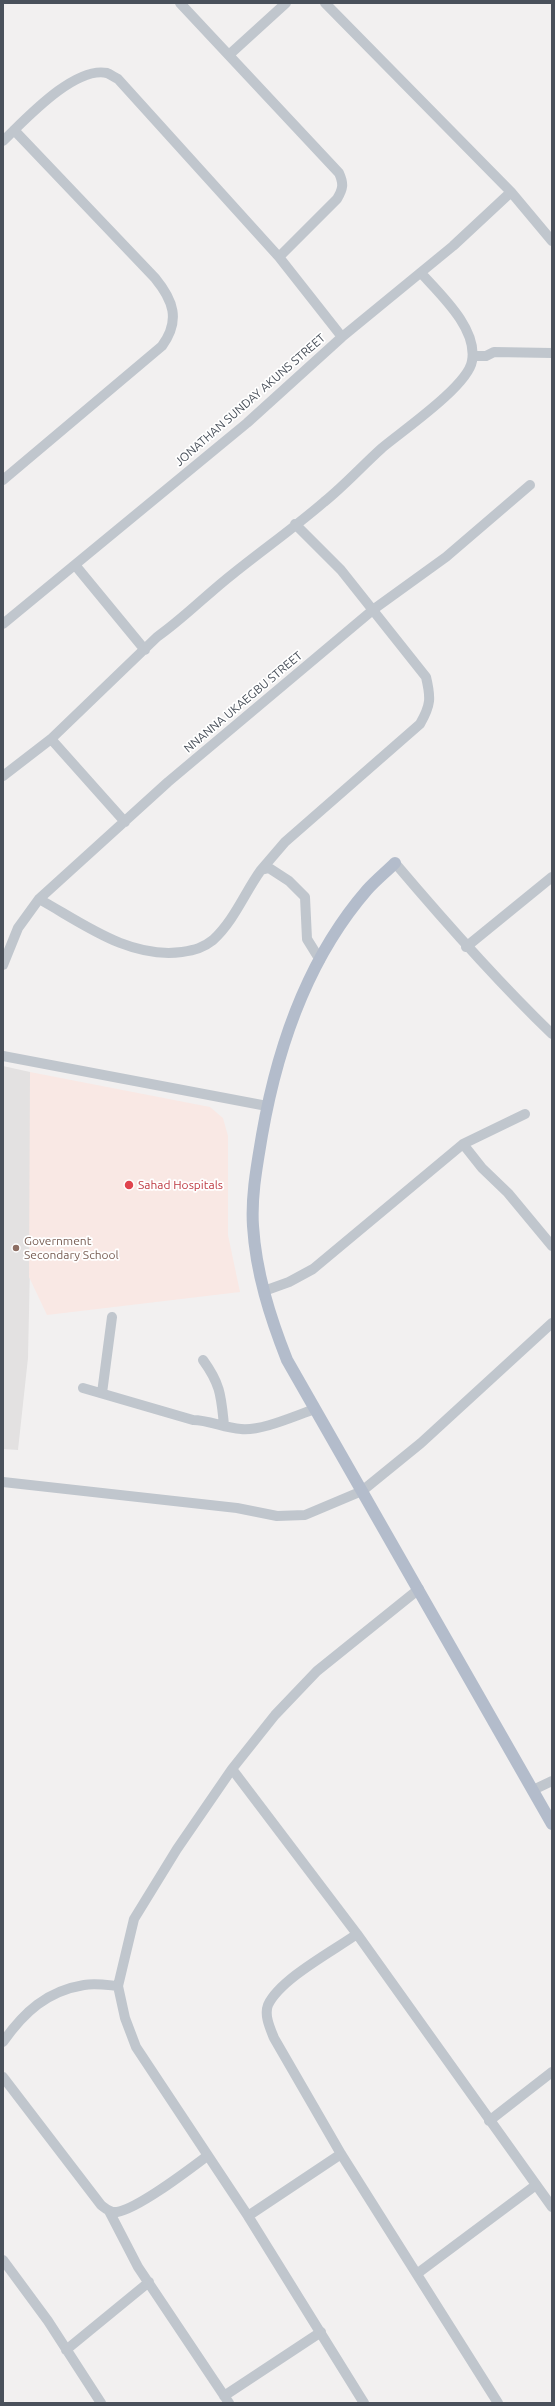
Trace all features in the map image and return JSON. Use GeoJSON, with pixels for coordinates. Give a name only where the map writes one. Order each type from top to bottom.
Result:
{"type":"FeatureCollection","features":[{"type":"Feature","properties":{"kind":"main road"},"geometry":{"type":"LineString","coordinates":[[395,863],[367,890],[320,960],[302,996],[287,1035],[267,1106],[255,1175],[253,1226],[264,1291],[270,1316],[287,1360],[552,1824]]}},
{"type":"Feature","properties":{"kind":"street"},"geometry":{"type":"LineString","coordinates":[[180,3],[230,54],[339,173],[343,182],[337,199],[279,257]]}},
{"type":"Feature","properties":{"kind":"street"},"geometry":{"type":"LineString","coordinates":[[230,54],[286,3]]}},
{"type":"Feature","properties":{"kind":"street"},"geometry":{"type":"LineString","coordinates":[[325,3],[511,192],[552,241]]}},
{"type":"Feature","properties":{"kind":"street"},"geometry":{"type":"LineString","coordinates":[[3,141],[66,84],[97,73],[107,73],[118,79],[279,257],[342,337]]}},
{"type":"Feature","properties":{"kind":"street"},"geometry":{"type":"LineString","coordinates":[[3,480],[162,346],[170,336],[173,324],[172,307],[167,294],[155,278],[14,130]]}},
{"type":"Feature","properties":{"kind":"street","name":"JONATHAN SUNDAY AKUNS STREET"},"geometry":{"type":"LineString","coordinates":[[3,624],[247,423],[342,337],[421,273],[511,192]]}},
{"type":"Feature","properties":{"kind":"street"},"geometry":{"type":"LineString","coordinates":[[3,776],[50,739],[157,637],[175,624],[212,591],[324,502],[382,448],[434,408],[459,382],[472,363],[474,346],[464,325],[421,273]]}},
{"type":"Feature","properties":{"kind":"street"},"geometry":{"type":"LineString","coordinates":[[473,356],[486,356],[494,352],[552,353]]}},
{"type":"Feature","properties":{"kind":"street","name":"NNANNA UKAEGBU STREET"},"geometry":{"type":"LineString","coordinates":[[3,966],[18,928],[39,899],[125,822],[374,609],[446,556],[530,485]]}},
{"type":"Feature","properties":{"kind":"street"},"geometry":{"type":"LineString","coordinates":[[39,899],[121,944],[150,953],[172,953],[200,949],[214,939],[239,906],[262,870],[284,842],[420,724],[429,709],[430,694],[426,677],[374,609],[341,570],[295,524]]}},
{"type":"Feature","properties":{"kind":"street"},"geometry":{"type":"LineString","coordinates":[[75,565],[145,650]]}},
{"type":"Feature","properties":{"kind":"street"},"geometry":{"type":"LineString","coordinates":[[50,739],[125,822]]}},
{"type":"Feature","properties":{"kind":"street"},"geometry":{"type":"LineString","coordinates":[[395,863],[466,947],[514,998],[552,1034]]}},
{"type":"Feature","properties":{"kind":"street"},"geometry":{"type":"LineString","coordinates":[[262,870],[269,868],[274,871],[289,881],[305,897],[307,939],[320,960]]}},
{"type":"Feature","properties":{"kind":"street"},"geometry":{"type":"LineString","coordinates":[[466,947],[552,877]]}},
{"type":"Feature","properties":{"kind":"street"},"geometry":{"type":"LineString","coordinates":[[3,1056],[267,1106]]}},
{"type":"Feature","properties":{"kind":"street"},"geometry":{"type":"LineString","coordinates":[[264,1291],[289,1282],[313,1269],[463,1144],[525,1114]]}},
{"type":"Feature","properties":{"kind":"street"},"geometry":{"type":"LineString","coordinates":[[463,1144],[482,1168],[508,1193],[552,1246]]}},
{"type":"Feature","properties":{"kind":"street"},"geometry":{"type":"LineString","coordinates":[[102,1393],[112,1317]]}},
{"type":"Feature","properties":{"kind":"street"},"geometry":{"type":"LineString","coordinates":[[3,1482],[237,1508],[290,1517],[305,1515],[362,1491],[421,1443],[552,1323]]}},
{"type":"Feature","properties":{"kind":"street"},"geometry":{"type":"LineString","coordinates":[[203,1360],[214,1375],[220,1390],[224,1425]]}},
{"type":"Feature","properties":{"kind":"street"},"geometry":{"type":"LineString","coordinates":[[83,1388],[193,1420],[207,1420],[242,1429],[267,1425],[315,1409]]}},
{"type":"Feature","properties":{"kind":"street"},"geometry":{"type":"LineString","coordinates":[[364,2403],[248,2216],[136,2048],[125,2018],[118,1986],[134,1919],[177,1848],[232,1769],[275,1715],[317,1671],[419,1589]]}},
{"type":"Feature","properties":{"kind":"street"},"geometry":{"type":"LineString","coordinates":[[232,1769],[357,1934],[489,2121],[552,2207]]}},
{"type":"Feature","properties":{"kind":"street"},"geometry":{"type":"LineString","coordinates":[[533,1790],[552,1781]]}},
{"type":"Feature","properties":{"kind":"street"},"geometry":{"type":"LineString","coordinates":[[357,1934],[283,1984],[268,2006],[267,2020],[274,2038],[342,2154],[418,2273],[498,2403]]}},
{"type":"Feature","properties":{"kind":"street"},"geometry":{"type":"LineString","coordinates":[[3,2042],[19,2019],[48,1996],[84,1985],[118,1986]]}},
{"type":"Feature","properties":{"kind":"street"},"geometry":{"type":"LineString","coordinates":[[489,2121],[552,2072]]}},
{"type":"Feature","properties":{"kind":"street"},"geometry":{"type":"LineString","coordinates":[[3,2076],[101,2205],[109,2211],[116,2213],[124,2210],[156,2192],[208,2156]]}},
{"type":"Feature","properties":{"kind":"street"},"geometry":{"type":"LineString","coordinates":[[248,2216],[342,2154]]}},
{"type":"Feature","properties":{"kind":"street"},"geometry":{"type":"LineString","coordinates":[[418,2273],[536,2185]]}},
{"type":"Feature","properties":{"kind":"street"},"geometry":{"type":"LineString","coordinates":[[109,2211],[148,2282],[227,2400],[321,2332]]}},
{"type":"Feature","properties":{"kind":"street"},"geometry":{"type":"LineString","coordinates":[[3,2260],[101,2403]]}},
{"type":"Feature","properties":{"kind":"street"},"geometry":{"type":"LineString","coordinates":[[66,2350],[148,2282]]}},
{"type":"Feature","properties":{"kind":"shaded area","name":"Government Secondary School"},"geometry":{"type":"Polygon","coordinates":[[[3,1066],[30,1072],[31,1219],[28,1358],[18,1450],[3,1449],[3,1066]]]}},
{"type":"Feature","properties":{"kind":"shaded area","name":"Sahad Hospitals"},"geometry":{"type":"Polygon","coordinates":[[[30,1072],[210,1107],[223,1118],[228,1136],[228,1235],[240,1292],[47,1315],[29,1277],[30,1072]]]}},
{"type":"Feature","properties":{"kind":"place","name":"Sahad Hospitals"},"geometry":{"type":"Point","coordinates":[129,1185]}},
{"type":"Feature","properties":{"kind":"place","name":"Government Secondary School"},"geometry":{"type":"Point","coordinates":[16,1248]}}]}
